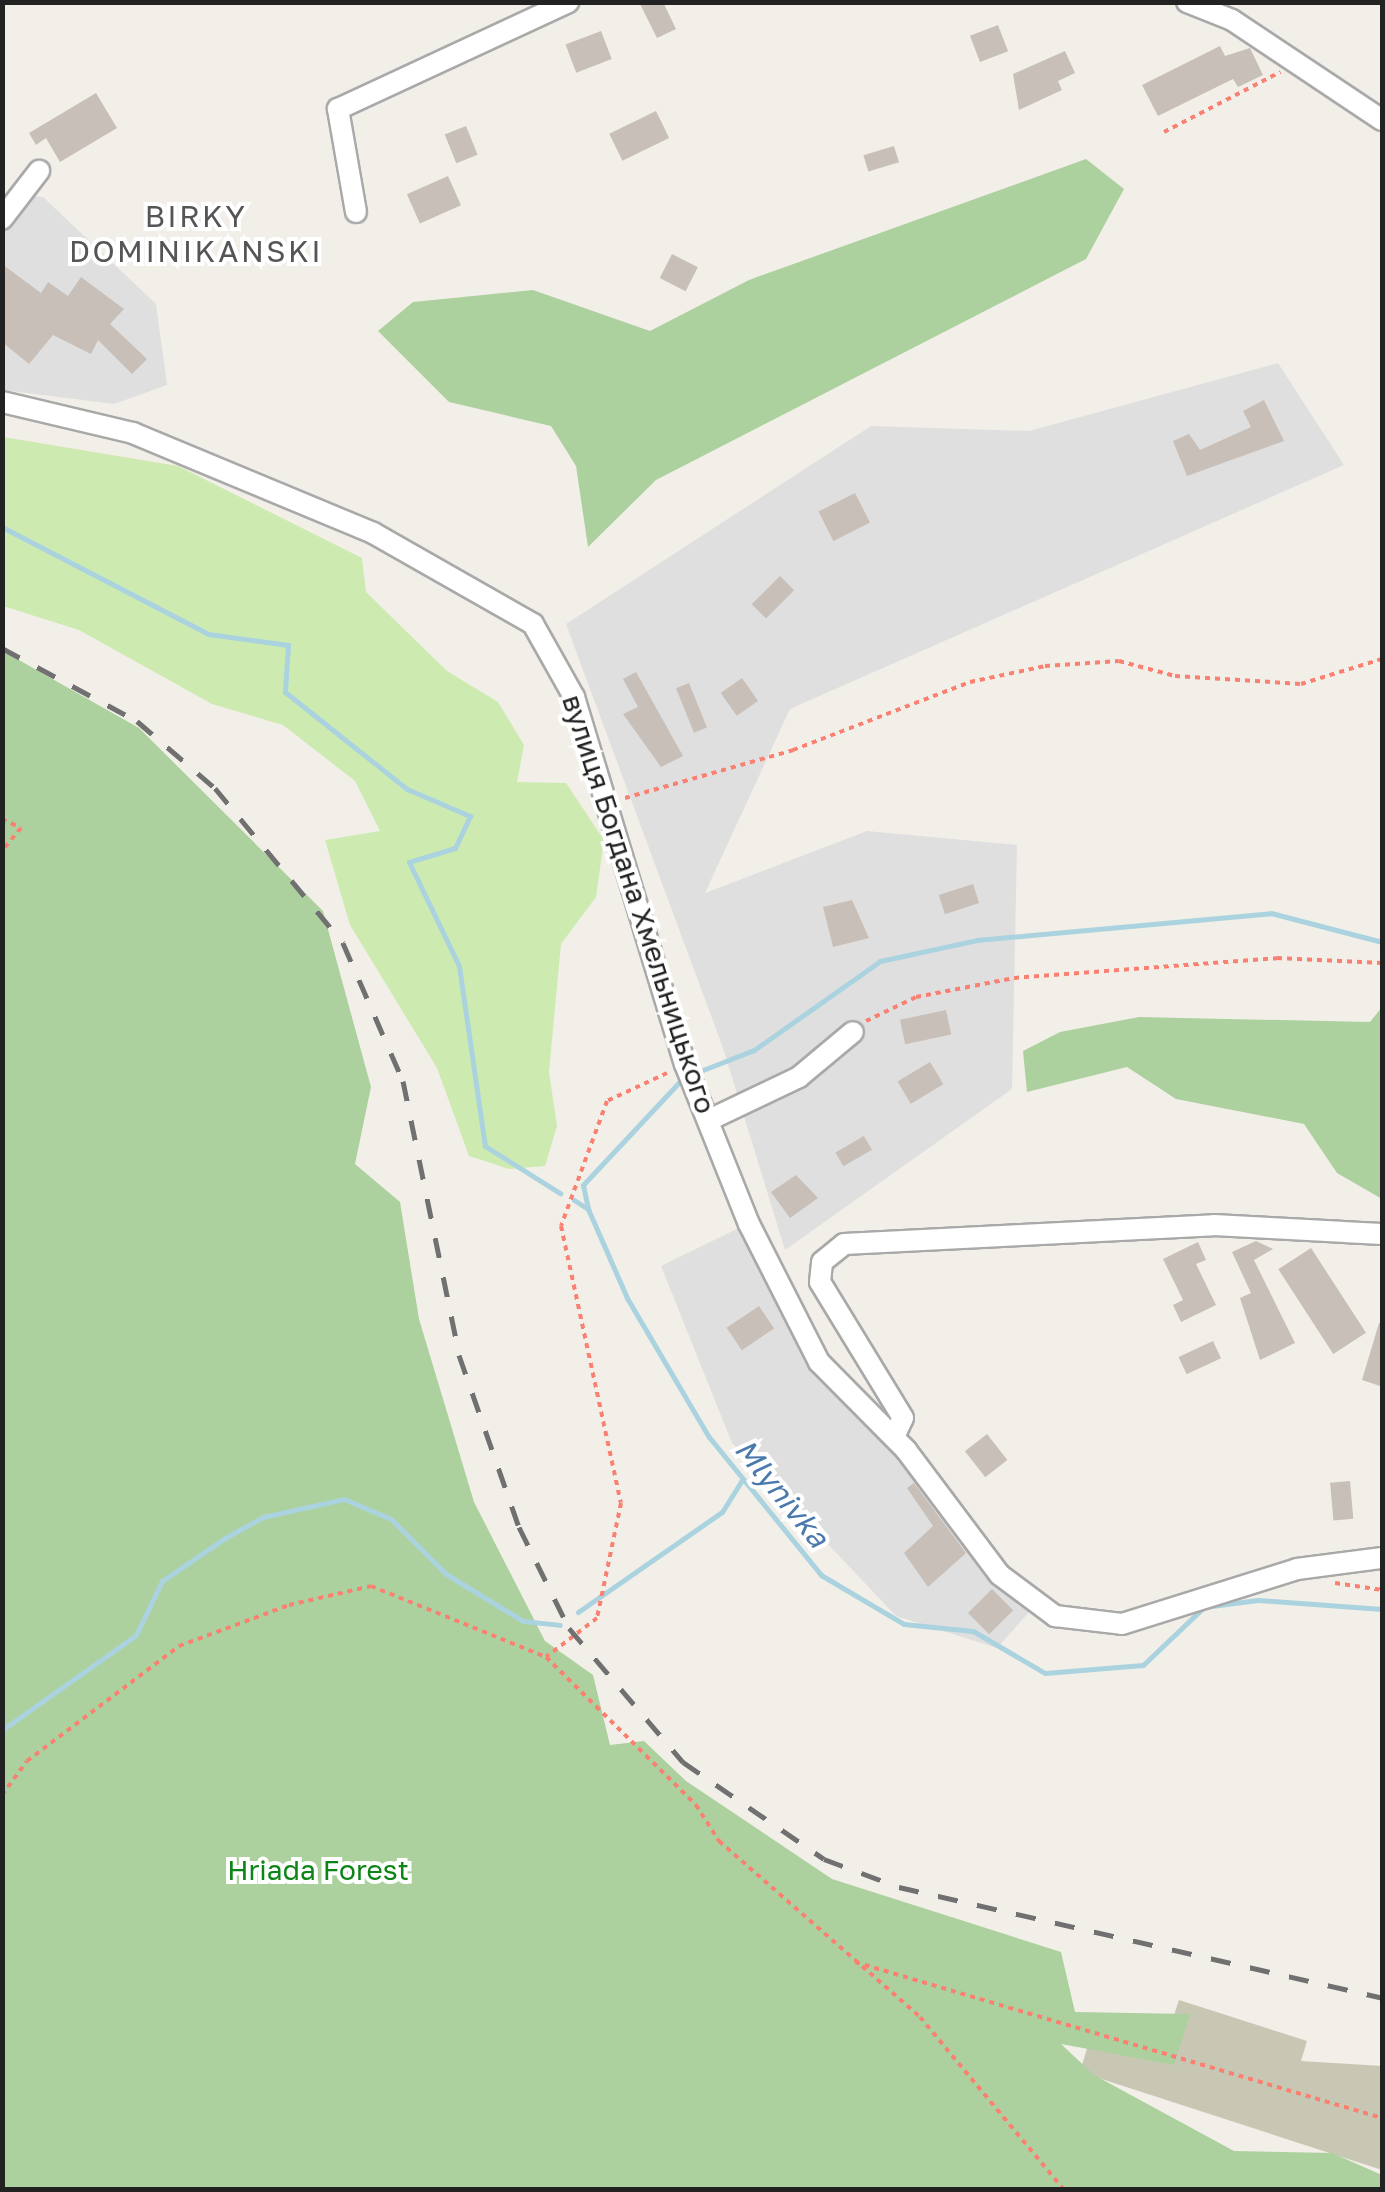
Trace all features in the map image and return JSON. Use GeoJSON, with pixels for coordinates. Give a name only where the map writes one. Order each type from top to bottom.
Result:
{"type":"FeatureCollection","features":[{"type":"Feature","properties":{"kind":"street"},"geometry":{"type":"LineString","coordinates":[[356,212],[338,108],[568,2]]}},
{"type":"Feature","properties":{"kind":"street"},"geometry":{"type":"LineString","coordinates":[[1187,2],[1297,63],[1382,120]]}},
{"type":"Feature","properties":{"kind":"street"},"geometry":{"type":"LineString","coordinates":[[2,219],[39,171]]}},
{"type":"Feature","properties":{"kind":"street","name":"вулиця Богдана Хмельницького"},"geometry":{"type":"LineString","coordinates":[[2,402],[133,433],[373,532],[533,624],[574,697],[610,799],[685,1064],[819,1362],[894,1437],[1000,1575],[1055,1616],[1122,1624],[1297,1570],[1382,1558]]}},
{"type":"Feature","properties":{"kind":"street"},"geometry":{"type":"LineString","coordinates":[[708,1120],[799,1077],[853,1032]]}},
{"type":"Feature","properties":{"kind":"street"},"geometry":{"type":"LineString","coordinates":[[894,1437],[903,1418],[820,1282],[822,1262],[844,1244],[1232,1225],[1382,1234]]}},
{"type":"Feature","properties":{"kind":"path"},"geometry":{"type":"LineString","coordinates":[[1164,132],[1297,63]]}},
{"type":"Feature","properties":{"kind":"path"},"geometry":{"type":"LineString","coordinates":[[610,799],[1046,666],[1119,661],[1175,676],[1301,684],[1382,659]]}},
{"type":"Feature","properties":{"kind":"path"},"geometry":{"type":"LineString","coordinates":[[2,819],[20,828],[2,851]]}},
{"type":"Feature","properties":{"kind":"path"},"geometry":{"type":"LineString","coordinates":[[853,1032],[916,997],[1014,978],[1276,958],[1382,962]]}},
{"type":"Feature","properties":{"kind":"path"},"geometry":{"type":"LineString","coordinates":[[546,1657],[597,1618],[597,1590],[621,1503],[561,1226],[607,1100],[685,1064]]}},
{"type":"Feature","properties":{"kind":"path"},"geometry":{"type":"LineString","coordinates":[[2,1795],[27,1761],[179,1646],[289,1605],[371,1586],[546,1657],[696,1805],[719,1842],[943,2042],[1064,2190]]}},
{"type":"Feature","properties":{"kind":"path"},"geometry":{"type":"LineString","coordinates":[[852,1961],[1382,2118]]}},
{"type":"Feature","properties":{"kind":"shaded area"},"geometry":{"type":"Polygon","coordinates":[[[3,194],[43,197],[156,304],[167,385],[114,404],[3,390],[3,194]]]}},
{"type":"Feature","properties":{"kind":"shaded area"},"geometry":{"type":"Polygon","coordinates":[[[1278,363],[1344,465],[790,709],[705,893],[867,831],[1017,845],[1012,1089],[785,1250],[723,1048],[566,624],[871,426],[1029,431],[1278,363]]]}},
{"type":"Feature","properties":{"kind":"shaded area"},"geometry":{"type":"Polygon","coordinates":[[[745,1225],[825,1386],[906,1452],[1030,1611],[997,1648],[896,1616],[732,1443],[661,1266],[745,1225]]]}},
{"type":"Feature","properties":{"kind":"shaded area"},"geometry":{"type":"Polygon","coordinates":[[[1179,2000],[1307,2041],[1301,2061],[1382,2066],[1382,2170],[1080,2072],[1090,2038],[1163,2048],[1179,2000]]]}},
{"type":"Feature","properties":{"kind":"green space"},"geometry":{"type":"Polygon","coordinates":[[[1086,159],[1124,189],[1086,259],[656,480],[588,547],[576,466],[551,426],[449,402],[378,331],[413,302],[533,290],[650,331],[749,280],[1086,159]]]}},
{"type":"Feature","properties":{"kind":"green space"},"geometry":{"type":"Polygon","coordinates":[[[3,437],[178,466],[362,558],[366,592],[447,671],[498,702],[524,745],[517,782],[566,783],[604,840],[596,897],[561,944],[549,1072],[557,1126],[545,1166],[509,1169],[469,1156],[437,1068],[350,925],[325,840],[380,831],[355,781],[283,725],[212,704],[79,630],[3,606],[3,437]]]}},
{"type":"Feature","properties":{"kind":"green space","name":"Hriada Forest"},"geometry":{"type":"Polygon","coordinates":[[[3,651],[139,728],[323,911],[371,1087],[355,1164],[400,1202],[419,1319],[474,1502],[545,1641],[593,1675],[610,1745],[644,1741],[686,1781],[832,1879],[1061,1952],[1075,2012],[1190,2014],[1174,2065],[1061,2044],[1094,2075],[1234,2151],[1332,2153],[1382,2175],[1382,2189],[3,2189],[3,651]]]}},
{"type":"Feature","properties":{"kind":"green space"},"geometry":{"type":"Polygon","coordinates":[[[1382,1007],[1382,1199],[1337,1173],[1304,1124],[1176,1099],[1127,1067],[1027,1092],[1023,1051],[1060,1032],[1139,1017],[1370,1022],[1382,1007]]]}},
{"type":"Feature","properties":{"kind":"building"},"geometry":{"type":"Polygon","coordinates":[[[639,2],[663,2],[676,29],[657,38],[639,2]]]}},
{"type":"Feature","properties":{"kind":"building"},"geometry":{"type":"Polygon","coordinates":[[[998,25],[1008,51],[980,62],[970,36],[998,25]]]}},
{"type":"Feature","properties":{"kind":"building"},"geometry":{"type":"Polygon","coordinates":[[[601,31],[612,59],[576,73],[566,45],[601,31]]]}},
{"type":"Feature","properties":{"kind":"building"},"geometry":{"type":"Polygon","coordinates":[[[1220,46],[1225,56],[1250,48],[1263,75],[1238,87],[1233,79],[1158,116],[1142,85],[1220,46]]]}},
{"type":"Feature","properties":{"kind":"building"},"geometry":{"type":"Polygon","coordinates":[[[1065,51],[1075,73],[1058,81],[1062,90],[1019,110],[1013,74],[1065,51]]]}},
{"type":"Feature","properties":{"kind":"building"},"geometry":{"type":"Polygon","coordinates":[[[96,93],[117,128],[60,162],[46,138],[36,145],[29,133],[96,93]]]}},
{"type":"Feature","properties":{"kind":"building"},"geometry":{"type":"Polygon","coordinates":[[[656,111],[669,138],[622,161],[609,134],[656,111]]]}},
{"type":"Feature","properties":{"kind":"building"},"geometry":{"type":"Polygon","coordinates":[[[466,126],[478,155],[456,163],[445,135],[466,126]]]}},
{"type":"Feature","properties":{"kind":"building"},"geometry":{"type":"Polygon","coordinates":[[[894,146],[899,162],[868,172],[863,155],[894,146]]]}},
{"type":"Feature","properties":{"kind":"building"},"geometry":{"type":"Polygon","coordinates":[[[448,176],[461,205],[420,224],[407,194],[448,176]]]}},
{"type":"Feature","properties":{"kind":"building"},"geometry":{"type":"Polygon","coordinates":[[[672,254],[698,267],[686,291],[660,278],[672,254]]]}},
{"type":"Feature","properties":{"kind":"building"},"geometry":{"type":"Polygon","coordinates":[[[2,264],[41,293],[48,282],[68,296],[81,277],[124,309],[110,324],[147,359],[132,374],[98,340],[91,354],[53,335],[29,364],[2,342],[2,264]]]}},
{"type":"Feature","properties":{"kind":"building"},"geometry":{"type":"Polygon","coordinates":[[[1264,400],[1284,441],[1187,476],[1173,441],[1189,434],[1200,450],[1251,427],[1243,411],[1264,400]]]}},
{"type":"Feature","properties":{"kind":"building"},"geometry":{"type":"Polygon","coordinates":[[[855,493],[870,522],[833,541],[818,512],[855,493]]]}},
{"type":"Feature","properties":{"kind":"building"},"geometry":{"type":"Polygon","coordinates":[[[780,576],[794,590],[766,618],[752,604],[780,576]]]}},
{"type":"Feature","properties":{"kind":"building"},"geometry":{"type":"Polygon","coordinates":[[[636,672],[683,756],[661,767],[623,714],[638,707],[623,679],[636,672]]]}},
{"type":"Feature","properties":{"kind":"building"},"geometry":{"type":"Polygon","coordinates":[[[742,678],[758,701],[737,716],[721,693],[742,678]]]}},
{"type":"Feature","properties":{"kind":"building"},"geometry":{"type":"Polygon","coordinates":[[[689,683],[707,728],[694,733],[676,688],[689,683]]]}},
{"type":"Feature","properties":{"kind":"building"},"geometry":{"type":"Polygon","coordinates":[[[973,884],[979,903],[945,914],[939,895],[973,884]]]}},
{"type":"Feature","properties":{"kind":"building"},"geometry":{"type":"Polygon","coordinates":[[[852,900],[869,938],[833,947],[823,907],[852,900]]]}},
{"type":"Feature","properties":{"kind":"building"},"geometry":{"type":"Polygon","coordinates":[[[946,1010],[951,1034],[905,1044],[900,1020],[946,1010]]]}},
{"type":"Feature","properties":{"kind":"building"},"geometry":{"type":"Polygon","coordinates":[[[930,1062],[943,1084],[911,1104],[897,1082],[930,1062]]]}},
{"type":"Feature","properties":{"kind":"building"},"geometry":{"type":"Polygon","coordinates":[[[864,1136],[872,1150],[843,1166],[835,1152],[864,1136]]]}},
{"type":"Feature","properties":{"kind":"building"},"geometry":{"type":"Polygon","coordinates":[[[796,1175],[818,1198],[790,1218],[771,1192],[796,1175]]]}},
{"type":"Feature","properties":{"kind":"building"},"geometry":{"type":"Polygon","coordinates":[[[1256,1241],[1273,1249],[1254,1260],[1295,1343],[1260,1360],[1240,1298],[1251,1293],[1232,1252],[1256,1241]]]}},
{"type":"Feature","properties":{"kind":"building"},"geometry":{"type":"Polygon","coordinates":[[[1198,1242],[1206,1260],[1196,1264],[1216,1305],[1181,1322],[1173,1305],[1183,1300],[1163,1259],[1198,1242]]]}},
{"type":"Feature","properties":{"kind":"building"},"geometry":{"type":"Polygon","coordinates":[[[1311,1248],[1366,1333],[1333,1354],[1278,1269],[1311,1248]]]}},
{"type":"Feature","properties":{"kind":"building"},"geometry":{"type":"Polygon","coordinates":[[[759,1306],[774,1328],[742,1350],[727,1328],[759,1306]]]}},
{"type":"Feature","properties":{"kind":"building"},"geometry":{"type":"Polygon","coordinates":[[[1382,1323],[1380,1386],[1362,1380],[1382,1323]]]}},
{"type":"Feature","properties":{"kind":"building"},"geometry":{"type":"Polygon","coordinates":[[[1213,1341],[1221,1358],[1187,1374],[1179,1357],[1213,1341]]]}},
{"type":"Feature","properties":{"kind":"building"},"geometry":{"type":"Polygon","coordinates":[[[987,1434],[1007,1460],[985,1477],[965,1451],[987,1434]]]}},
{"type":"Feature","properties":{"kind":"building"},"geometry":{"type":"Polygon","coordinates":[[[1350,1481],[1353,1519],[1333,1521],[1330,1483],[1350,1481]]]}},
{"type":"Feature","properties":{"kind":"building"},"geometry":{"type":"Polygon","coordinates":[[[914,1483],[966,1553],[928,1587],[904,1553],[933,1526],[907,1488],[914,1483]]]}},
{"type":"Feature","properties":{"kind":"building"},"geometry":{"type":"Polygon","coordinates":[[[992,1589],[1013,1610],[989,1634],[968,1613],[992,1589]]]}},
{"type":"Feature","properties":{"kind":"waterway"},"geometry":{"type":"LineString","coordinates":[[2,527],[208,634],[288,645],[285,692],[407,789],[470,816],[455,848],[409,862],[459,966],[485,1146],[560,1193]]}},
{"type":"Feature","properties":{"kind":"waterway","name":"Mlynivka"},"geometry":{"type":"LineString","coordinates":[[703,1070],[754,1050],[880,961],[977,940],[1271,913],[1382,942]]}},
{"type":"Feature","properties":{"kind":"waterway"},"geometry":{"type":"LineString","coordinates":[[684,1077],[583,1185],[588,1209],[627,1298],[709,1437],[821,1575],[904,1624],[973,1631],[1045,1673],[1143,1665],[1204,1607],[1258,1600],[1382,1609]]}},
{"type":"Feature","properties":{"kind":"waterway"},"geometry":{"type":"LineString","coordinates":[[574,1200],[588,1209]]}},
{"type":"Feature","properties":{"kind":"waterway"},"geometry":{"type":"LineString","coordinates":[[578,1612],[722,1512],[741,1481]]}},
{"type":"Feature","properties":{"kind":"waterway"},"geometry":{"type":"LineString","coordinates":[[2,1730],[136,1635],[162,1581],[225,1538],[263,1517],[344,1499],[391,1519],[446,1574],[523,1621],[560,1625]]}},
{"type":"Feature","properties":{"kind":"railway"},"geometry":{"type":"LineString","coordinates":[[2,648],[137,721],[215,788],[343,943],[403,1081],[459,1355],[519,1527],[569,1628],[683,1762],[824,1859],[899,1887],[1382,1998]]}},
{"type":"Feature","properties":{"kind":"district","name":"BIRKY DOMINIKANSKI"},"geometry":{"type":"Point","coordinates":[196,233]}}]}
